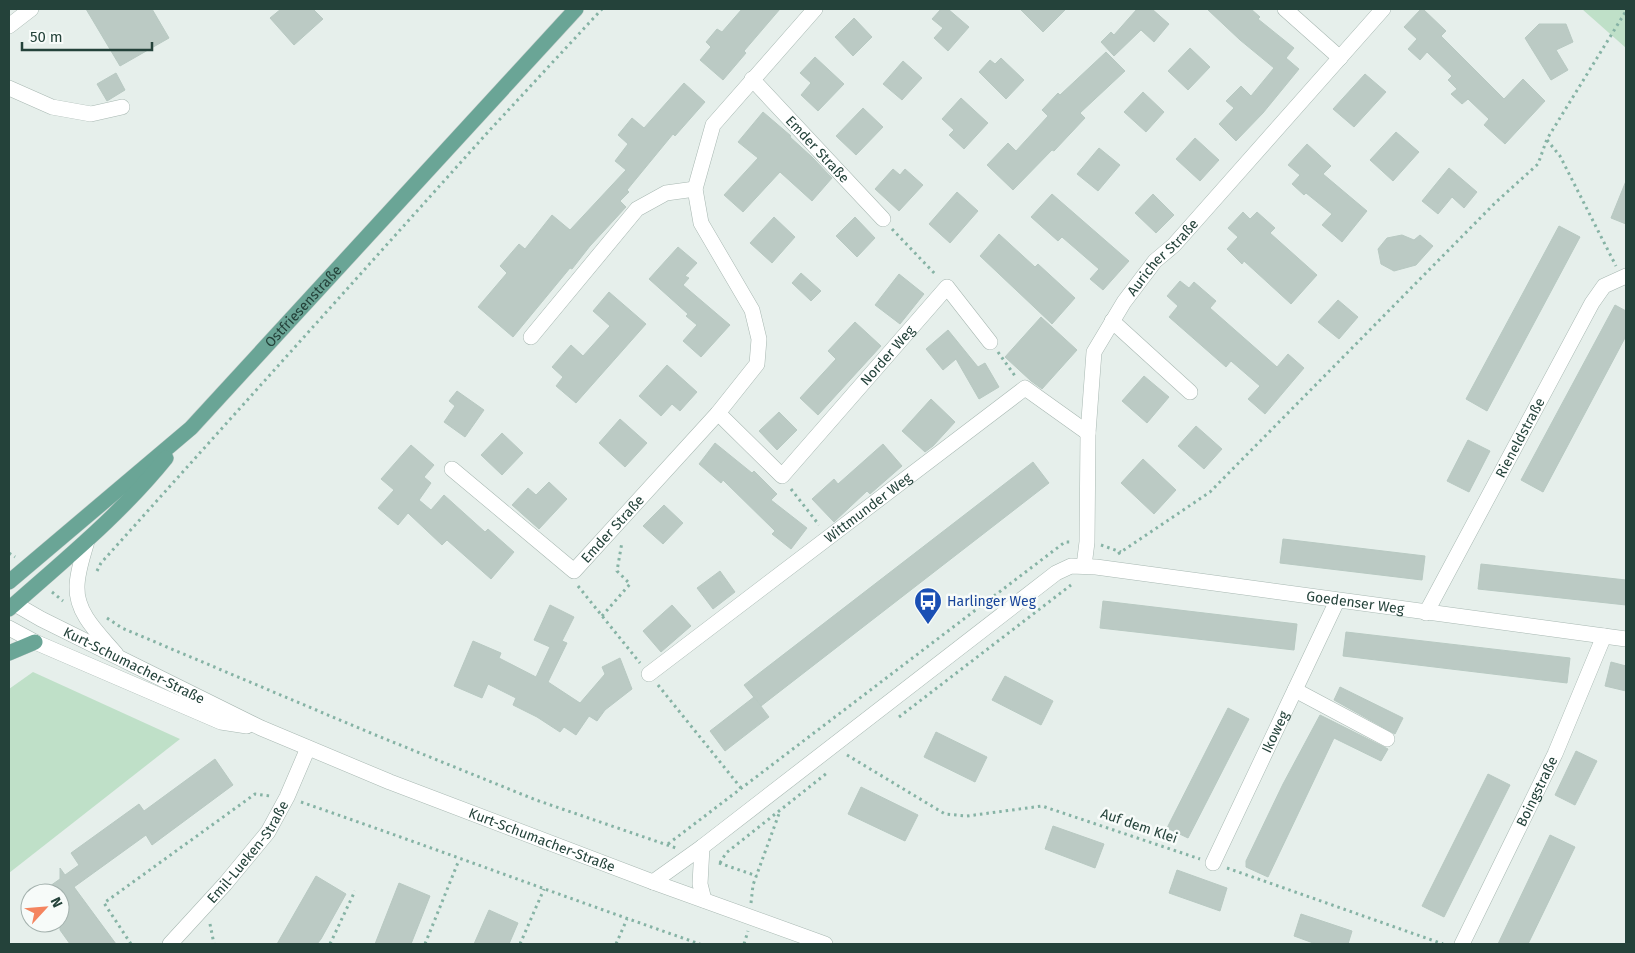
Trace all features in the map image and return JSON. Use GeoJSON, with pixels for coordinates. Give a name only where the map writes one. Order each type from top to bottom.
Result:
{"type":"FeatureCollection","features":[{"type":"Feature","properties":{"kind":"main road","name":"Ostfriesenstraße"},"geometry":{"type":"LineString","coordinates":[[9,582],[190,428],[576,9]]}},
{"type":"Feature","properties":{"kind":"main road"},"geometry":{"type":"LineString","coordinates":[[11,604],[87,541],[152,475],[190,428]]}},
{"type":"Feature","properties":{"kind":"main road"},"geometry":{"type":"LineString","coordinates":[[9,654],[35,642]]}},
{"type":"Feature","properties":{"kind":"street"},"geometry":{"type":"LineString","coordinates":[[9,26],[31,9]]}},
{"type":"Feature","properties":{"kind":"street","name":"Emder Straße"},"geometry":{"type":"LineString","coordinates":[[452,469],[574,571],[718,413],[757,364],[759,339],[752,310],[701,223],[695,189],[713,125],[815,9]]}},
{"type":"Feature","properties":{"kind":"street"},"geometry":{"type":"LineString","coordinates":[[1285,9],[1340,58]]}},
{"type":"Feature","properties":{"kind":"street","name":"Auricher Straße"},"geometry":{"type":"LineString","coordinates":[[1084,566],[1087,542],[1088,433],[1094,352],[1124,302],[1155,261],[1174,245],[1383,9]]}},
{"type":"Feature","properties":{"kind":"street","name":"Emder Straße"},"geometry":{"type":"LineString","coordinates":[[752,79],[883,220]]}},
{"type":"Feature","properties":{"kind":"street"},"geometry":{"type":"LineString","coordinates":[[9,88],[52,107],[91,114],[122,107]]}},
{"type":"Feature","properties":{"kind":"street"},"geometry":{"type":"LineString","coordinates":[[531,337],[637,209],[666,193],[695,189]]}},
{"type":"Feature","properties":{"kind":"street","name":"Rieneldstraße"},"geometry":{"type":"LineString","coordinates":[[1426,613],[1592,303],[1604,286],[1624,277]]}},
{"type":"Feature","properties":{"kind":"street"},"geometry":{"type":"LineString","coordinates":[[947,287],[990,342]]}},
{"type":"Feature","properties":{"kind":"street","name":"Norder Weg"},"geometry":{"type":"LineString","coordinates":[[782,476],[947,287]]}},
{"type":"Feature","properties":{"kind":"street"},"geometry":{"type":"LineString","coordinates":[[1112,321],[1190,392]]}},
{"type":"Feature","properties":{"kind":"street"},"geometry":{"type":"LineString","coordinates":[[1024,388],[1088,433]]}},
{"type":"Feature","properties":{"kind":"street","name":"Wittmunder Weg"},"geometry":{"type":"LineString","coordinates":[[649,674],[1024,388]]}},
{"type":"Feature","properties":{"kind":"street"},"geometry":{"type":"LineString","coordinates":[[718,413],[782,476]]}},
{"type":"Feature","properties":{"kind":"street"},"geometry":{"type":"LineString","coordinates":[[87,541],[78,580],[79,602],[89,622],[120,659]]}},
{"type":"Feature","properties":{"kind":"street"},"geometry":{"type":"LineString","coordinates":[[653,882],[836,744],[1056,573],[1071,566],[1084,566]]}},
{"type":"Feature","properties":{"kind":"street","name":"Goedenser Weg"},"geometry":{"type":"LineString","coordinates":[[1084,566],[1626,639]]}},
{"type":"Feature","properties":{"kind":"street","name":"Ikoweg"},"geometry":{"type":"LineString","coordinates":[[1213,864],[1337,601]]}},
{"type":"Feature","properties":{"kind":"street","name":"Kurt-Schumacher-Straße"},"geometry":{"type":"LineString","coordinates":[[11,604],[261,728],[308,748],[390,782],[653,882],[825,944]]}},
{"type":"Feature","properties":{"kind":"street","name":"Kurt-Schumacher-Straße"},"geometry":{"type":"LineString","coordinates":[[9,628],[35,642],[221,722],[261,728]]}},
{"type":"Feature","properties":{"kind":"street","name":"Boingstraße"},"geometry":{"type":"LineString","coordinates":[[1462,944],[1555,754],[1604,636]]}},
{"type":"Feature","properties":{"kind":"street"},"geometry":{"type":"LineString","coordinates":[[1295,690],[1387,739]]}},
{"type":"Feature","properties":{"kind":"street","name":"Emil-Lueken-Straße"},"geometry":{"type":"LineString","coordinates":[[178,942],[268,832],[287,797],[308,748]]}},
{"type":"Feature","properties":{"kind":"street"},"geometry":{"type":"LineString","coordinates":[[702,846],[700,884],[704,900]]}},
{"type":"Feature","properties":{"kind":"path"},"geometry":{"type":"LineString","coordinates":[[96,572],[107,556],[488,132],[602,9]]}},
{"type":"Feature","properties":{"kind":"path"},"geometry":{"type":"LineString","coordinates":[[105,616],[122,628],[382,738],[536,800],[668,845],[1065,542],[1087,542],[1121,552],[1210,492],[1495,203],[1538,164],[1547,139],[1626,12]]}},
{"type":"Feature","properties":{"kind":"path"},"geometry":{"type":"LineString","coordinates":[[1547,139],[1560,156],[1624,277]]}},
{"type":"Feature","properties":{"kind":"path"},"geometry":{"type":"LineString","coordinates":[[883,220],[947,287]]}},
{"type":"Feature","properties":{"kind":"path"},"geometry":{"type":"LineString","coordinates":[[990,342],[1024,388]]}},
{"type":"Feature","properties":{"kind":"path"},"geometry":{"type":"LineString","coordinates":[[782,476],[828,537]]}},
{"type":"Feature","properties":{"kind":"path"},"geometry":{"type":"LineString","coordinates":[[602,616],[630,584],[617,571],[623,537]]}},
{"type":"Feature","properties":{"kind":"path"},"geometry":{"type":"LineString","coordinates":[[895,720],[1073,583]]}},
{"type":"Feature","properties":{"kind":"path"},"geometry":{"type":"LineString","coordinates":[[52,592],[66,604],[79,602]]}},
{"type":"Feature","properties":{"kind":"path","name":"Auf dem Klei"},"geometry":{"type":"LineString","coordinates":[[836,744],[848,756],[945,814],[967,816],[1042,806],[1443,944]]}},
{"type":"Feature","properties":{"kind":"path"},"geometry":{"type":"LineString","coordinates":[[848,756],[856,750]]}},
{"type":"Feature","properties":{"kind":"path"},"geometry":{"type":"LineString","coordinates":[[720,863],[726,853],[833,768]]}},
{"type":"Feature","properties":{"kind":"path"},"geometry":{"type":"LineString","coordinates":[[131,944],[104,903],[255,794],[287,797],[414,841],[459,860],[700,944]]}},
{"type":"Feature","properties":{"kind":"path"},"geometry":{"type":"LineString","coordinates":[[757,876],[780,811]]}},
{"type":"Feature","properties":{"kind":"path"},"geometry":{"type":"LineString","coordinates":[[425,944],[459,860]]}},
{"type":"Feature","properties":{"kind":"path"},"geometry":{"type":"LineString","coordinates":[[520,944],[544,889]]}},
{"type":"Feature","properties":{"kind":"path"},"geometry":{"type":"LineString","coordinates":[[330,944],[355,891]]}},
{"type":"Feature","properties":{"kind":"path"},"geometry":{"type":"LineString","coordinates":[[616,944],[627,919]]}},
{"type":"Feature","properties":{"kind":"green space"},"geometry":{"type":"Polygon","coordinates":[[[1582,9],[1626,9],[1626,48],[1582,9]]]}},
{"type":"Feature","properties":{"kind":"green space"},"geometry":{"type":"Polygon","coordinates":[[[33,672],[180,739],[9,873],[9,689],[33,672]]]}},
{"type":"Feature","properties":{"kind":"building"},"geometry":{"type":"Polygon","coordinates":[[[86,9],[152,9],[169,38],[120,66],[86,9]]]}},
{"type":"Feature","properties":{"kind":"building"},"geometry":{"type":"Polygon","coordinates":[[[281,9],[313,9],[323,19],[294,45],[270,18],[281,9]]]}},
{"type":"Feature","properties":{"kind":"building"},"geometry":{"type":"Polygon","coordinates":[[[742,9],[780,9],[744,51],[746,53],[723,80],[700,60],[711,47],[706,42],[717,29],[722,32],[742,9]]]}},
{"type":"Feature","properties":{"kind":"building"},"geometry":{"type":"Polygon","coordinates":[[[941,9],[948,9],[969,27],[948,51],[934,38],[943,28],[932,19],[941,9]]]}},
{"type":"Feature","properties":{"kind":"building"},"geometry":{"type":"Polygon","coordinates":[[[1020,9],[1066,9],[1043,32],[1020,9]]]}},
{"type":"Feature","properties":{"kind":"building"},"geometry":{"type":"Polygon","coordinates":[[[1137,9],[1152,9],[1169,24],[1154,42],[1141,30],[1114,56],[1101,42],[1111,32],[1114,35],[1137,9]]]}},
{"type":"Feature","properties":{"kind":"building"},"geometry":{"type":"Polygon","coordinates":[[[1207,9],[1251,9],[1260,17],[1258,19],[1294,48],[1286,58],[1299,69],[1263,113],[1236,141],[1219,124],[1234,108],[1226,101],[1241,86],[1251,96],[1274,68],[1207,9]]]}},
{"type":"Feature","properties":{"kind":"building"},"geometry":{"type":"Polygon","coordinates":[[[1421,9],[1446,31],[1441,36],[1504,99],[1523,79],[1545,101],[1505,144],[1484,125],[1489,119],[1468,99],[1462,104],[1451,94],[1457,89],[1448,80],[1452,76],[1427,52],[1420,60],[1408,49],[1417,39],[1404,27],[1421,9]]]}},
{"type":"Feature","properties":{"kind":"building"},"geometry":{"type":"Polygon","coordinates":[[[854,18],[872,37],[853,56],[835,37],[854,18]]]}},
{"type":"Feature","properties":{"kind":"building"},"geometry":{"type":"Polygon","coordinates":[[[1539,24],[1566,24],[1573,42],[1556,50],[1568,70],[1551,80],[1525,38],[1539,24]]]}},
{"type":"Feature","properties":{"kind":"building"},"geometry":{"type":"Polygon","coordinates":[[[1190,48],[1210,67],[1188,90],[1168,71],[1190,48]]]}},
{"type":"Feature","properties":{"kind":"building"},"geometry":{"type":"Polygon","coordinates":[[[1106,52],[1125,71],[1080,113],[1085,118],[1013,190],[987,165],[1008,143],[1016,151],[1048,116],[1042,110],[1058,93],[1060,95],[1106,52]]]}},
{"type":"Feature","properties":{"kind":"building"},"geometry":{"type":"Polygon","coordinates":[[[815,57],[844,84],[818,111],[801,95],[811,83],[800,73],[815,57]]]}},
{"type":"Feature","properties":{"kind":"building"},"geometry":{"type":"Polygon","coordinates":[[[1001,58],[1024,80],[1006,99],[979,72],[990,60],[995,64],[1001,58]]]}},
{"type":"Feature","properties":{"kind":"building"},"geometry":{"type":"Polygon","coordinates":[[[903,61],[922,78],[902,100],[883,84],[903,61]]]}},
{"type":"Feature","properties":{"kind":"building"},"geometry":{"type":"Polygon","coordinates":[[[116,73],[125,90],[107,101],[97,84],[116,73]]]}},
{"type":"Feature","properties":{"kind":"building"},"geometry":{"type":"Polygon","coordinates":[[[1365,74],[1386,92],[1354,127],[1333,109],[1365,74]]]}},
{"type":"Feature","properties":{"kind":"building"},"geometry":{"type":"Polygon","coordinates":[[[684,83],[705,102],[675,136],[673,134],[627,190],[629,192],[620,201],[626,207],[590,246],[572,269],[570,268],[513,337],[478,307],[507,273],[500,266],[519,244],[525,249],[552,215],[570,230],[626,170],[615,161],[628,144],[618,135],[632,118],[644,128],[684,83]]]}},
{"type":"Feature","properties":{"kind":"building"},"geometry":{"type":"Polygon","coordinates":[[[1143,92],[1164,112],[1146,132],[1124,112],[1143,92]]]}},
{"type":"Feature","properties":{"kind":"building"},"geometry":{"type":"Polygon","coordinates":[[[961,98],[988,123],[964,149],[949,135],[954,130],[942,119],[961,98]]]}},
{"type":"Feature","properties":{"kind":"building"},"geometry":{"type":"Polygon","coordinates":[[[863,108],[883,127],[856,155],[836,136],[863,108]]]}},
{"type":"Feature","properties":{"kind":"building"},"geometry":{"type":"Polygon","coordinates":[[[763,112],[791,136],[832,178],[812,201],[780,172],[743,212],[724,195],[758,158],[738,142],[763,112]]]}},
{"type":"Feature","properties":{"kind":"building"},"geometry":{"type":"Polygon","coordinates":[[[1396,132],[1419,152],[1393,181],[1370,160],[1396,132]]]}},
{"type":"Feature","properties":{"kind":"building"},"geometry":{"type":"Polygon","coordinates":[[[1195,138],[1219,160],[1200,181],[1176,159],[1195,138]]]}},
{"type":"Feature","properties":{"kind":"building"},"geometry":{"type":"Polygon","coordinates":[[[1307,144],[1331,166],[1323,174],[1367,211],[1342,242],[1322,225],[1332,214],[1306,193],[1304,195],[1292,184],[1300,175],[1288,165],[1307,144]]]}},
{"type":"Feature","properties":{"kind":"building"},"geometry":{"type":"Polygon","coordinates":[[[1099,148],[1120,165],[1098,191],[1077,174],[1099,148]]]}},
{"type":"Feature","properties":{"kind":"building"},"geometry":{"type":"Polygon","coordinates":[[[1449,168],[1477,192],[1464,208],[1452,197],[1438,214],[1422,201],[1449,168]]]}},
{"type":"Feature","properties":{"kind":"building"},"geometry":{"type":"Polygon","coordinates":[[[893,169],[900,175],[905,169],[923,185],[899,211],[875,189],[893,169]]]}},
{"type":"Feature","properties":{"kind":"building"},"geometry":{"type":"Polygon","coordinates":[[[1626,181],[1626,224],[1611,218],[1626,181]]]}},
{"type":"Feature","properties":{"kind":"building"},"geometry":{"type":"Polygon","coordinates":[[[957,192],[978,211],[950,243],[929,224],[957,192]]]}},
{"type":"Feature","properties":{"kind":"building"},"geometry":{"type":"Polygon","coordinates":[[[1052,194],[1129,261],[1103,290],[1090,279],[1099,269],[1062,237],[1058,241],[1031,217],[1052,194]]]}},
{"type":"Feature","properties":{"kind":"building"},"geometry":{"type":"Polygon","coordinates":[[[1153,194],[1174,215],[1156,233],[1135,213],[1153,194]]]}},
{"type":"Feature","properties":{"kind":"building"},"geometry":{"type":"Polygon","coordinates":[[[1243,212],[1250,219],[1257,212],[1275,228],[1270,233],[1317,275],[1291,304],[1244,261],[1242,264],[1227,249],[1238,237],[1228,228],[1243,212]]]}},
{"type":"Feature","properties":{"kind":"building"},"geometry":{"type":"Polygon","coordinates":[[[774,217],[795,237],[772,263],[750,243],[774,217]]]}},
{"type":"Feature","properties":{"kind":"building"},"geometry":{"type":"Polygon","coordinates":[[[855,217],[875,238],[857,257],[836,236],[855,217]]]}},
{"type":"Feature","properties":{"kind":"building"},"geometry":{"type":"Polygon","coordinates":[[[1559,226],[1580,237],[1487,411],[1466,399],[1559,226]]]}},
{"type":"Feature","properties":{"kind":"building"},"geometry":{"type":"Polygon","coordinates":[[[999,234],[1035,267],[1038,264],[1075,298],[1052,324],[980,256],[999,234]]]}},
{"type":"Feature","properties":{"kind":"building"},"geometry":{"type":"Polygon","coordinates":[[[1402,235],[1414,240],[1420,235],[1433,246],[1416,265],[1394,271],[1381,264],[1378,249],[1387,238],[1402,235]]]}},
{"type":"Feature","properties":{"kind":"building"},"geometry":{"type":"Polygon","coordinates":[[[678,247],[697,263],[685,276],[689,278],[683,285],[730,325],[701,357],[683,341],[697,325],[686,316],[688,314],[649,279],[678,247]]]}},
{"type":"Feature","properties":{"kind":"building"},"geometry":{"type":"Polygon","coordinates":[[[801,273],[821,291],[811,301],[792,283],[801,273]]]}},
{"type":"Feature","properties":{"kind":"building"},"geometry":{"type":"Polygon","coordinates":[[[899,274],[924,294],[900,324],[875,305],[899,274]]]}},
{"type":"Feature","properties":{"kind":"building"},"geometry":{"type":"Polygon","coordinates":[[[1180,281],[1189,288],[1194,282],[1216,301],[1210,308],[1277,367],[1288,354],[1304,368],[1265,414],[1248,399],[1260,386],[1231,361],[1226,367],[1169,317],[1178,306],[1167,296],[1180,281]]]}},
{"type":"Feature","properties":{"kind":"building"},"geometry":{"type":"Polygon","coordinates":[[[609,292],[646,324],[576,403],[556,386],[563,377],[552,367],[571,345],[583,356],[610,326],[593,311],[609,292]]]}},
{"type":"Feature","properties":{"kind":"building"},"geometry":{"type":"Polygon","coordinates":[[[1338,300],[1358,317],[1339,339],[1318,322],[1338,300]]]}},
{"type":"Feature","properties":{"kind":"building"},"geometry":{"type":"Polygon","coordinates":[[[1615,305],[1626,311],[1626,336],[1543,492],[1521,480],[1615,305]]]}},
{"type":"Feature","properties":{"kind":"building"},"geometry":{"type":"Polygon","coordinates":[[[1041,317],[1077,350],[1042,389],[1005,357],[1041,317]]]}},
{"type":"Feature","properties":{"kind":"building"},"geometry":{"type":"Polygon","coordinates":[[[855,322],[881,346],[818,415],[800,398],[836,359],[828,351],[855,322]]]}},
{"type":"Feature","properties":{"kind":"building"},"geometry":{"type":"Polygon","coordinates":[[[948,330],[978,367],[985,363],[999,387],[979,399],[956,359],[943,370],[926,349],[948,330]]]}},
{"type":"Feature","properties":{"kind":"building"},"geometry":{"type":"Polygon","coordinates":[[[667,365],[697,392],[680,411],[672,404],[661,416],[639,396],[667,365]]]}},
{"type":"Feature","properties":{"kind":"building"},"geometry":{"type":"Polygon","coordinates":[[[1144,376],[1169,397],[1147,423],[1122,401],[1144,376]]]}},
{"type":"Feature","properties":{"kind":"building"},"geometry":{"type":"Polygon","coordinates":[[[457,391],[484,410],[465,437],[444,422],[455,406],[449,401],[457,391]]]}},
{"type":"Feature","properties":{"kind":"building"},"geometry":{"type":"Polygon","coordinates":[[[931,399],[955,422],[925,452],[902,431],[931,399]]]}},
{"type":"Feature","properties":{"kind":"building"},"geometry":{"type":"Polygon","coordinates":[[[779,412],[797,430],[777,450],[759,431],[779,412]]]}},
{"type":"Feature","properties":{"kind":"building"},"geometry":{"type":"Polygon","coordinates":[[[620,419],[647,443],[625,467],[599,443],[620,419]]]}},
{"type":"Feature","properties":{"kind":"building"},"geometry":{"type":"Polygon","coordinates":[[[1196,426],[1222,449],[1204,469],[1178,446],[1196,426]]]}},
{"type":"Feature","properties":{"kind":"building"},"geometry":{"type":"Polygon","coordinates":[[[502,433],[523,453],[502,475],[481,455],[502,433]]]}},
{"type":"Feature","properties":{"kind":"building"},"geometry":{"type":"Polygon","coordinates":[[[1468,440],[1490,451],[1469,492],[1447,481],[1468,440]]]}},
{"type":"Feature","properties":{"kind":"building"},"geometry":{"type":"Polygon","coordinates":[[[715,443],[752,473],[754,471],[777,494],[771,500],[807,528],[791,549],[772,534],[775,531],[723,480],[721,483],[699,464],[715,443]]]}},
{"type":"Feature","properties":{"kind":"building"},"geometry":{"type":"Polygon","coordinates":[[[883,444],[902,466],[870,494],[867,491],[834,522],[812,499],[834,479],[838,484],[883,444]]]}},
{"type":"Feature","properties":{"kind":"building"},"geometry":{"type":"Polygon","coordinates":[[[411,445],[434,465],[424,477],[431,483],[419,500],[431,510],[444,495],[485,532],[488,529],[514,552],[491,579],[447,540],[442,545],[408,513],[398,525],[378,508],[394,490],[381,479],[411,445]]]}},
{"type":"Feature","properties":{"kind":"building"},"geometry":{"type":"Polygon","coordinates":[[[1143,459],[1176,490],[1154,514],[1121,483],[1143,459]]]}},
{"type":"Feature","properties":{"kind":"building"},"geometry":{"type":"Polygon","coordinates":[[[1033,462],[1049,483],[761,706],[744,685],[1033,462]]]}},
{"type":"Feature","properties":{"kind":"building"},"geometry":{"type":"Polygon","coordinates":[[[549,482],[567,499],[539,529],[512,505],[528,488],[536,495],[549,482]]]}},
{"type":"Feature","properties":{"kind":"building"},"geometry":{"type":"Polygon","coordinates":[[[664,505],[683,523],[663,544],[643,526],[664,505]]]}},
{"type":"Feature","properties":{"kind":"building"},"geometry":{"type":"Polygon","coordinates":[[[1283,539],[1425,556],[1422,580],[1280,563],[1283,539]]]}},
{"type":"Feature","properties":{"kind":"building"},"geometry":{"type":"Polygon","coordinates":[[[1481,564],[1626,580],[1626,605],[1478,589],[1481,564]]]}},
{"type":"Feature","properties":{"kind":"building"},"geometry":{"type":"Polygon","coordinates":[[[720,571],[735,592],[713,609],[697,588],[720,571]]]}},
{"type":"Feature","properties":{"kind":"building"},"geometry":{"type":"Polygon","coordinates":[[[1103,601],[1297,624],[1294,650],[1100,628],[1103,601]]]}},
{"type":"Feature","properties":{"kind":"building"},"geometry":{"type":"Polygon","coordinates":[[[550,605],[574,617],[562,641],[567,643],[548,682],[580,703],[605,674],[602,667],[620,658],[632,689],[605,710],[597,721],[589,716],[576,735],[564,727],[560,732],[537,717],[513,705],[516,698],[488,684],[482,698],[454,686],[473,641],[501,653],[499,658],[536,677],[550,647],[534,640],[550,605]]]}},
{"type":"Feature","properties":{"kind":"building"},"geometry":{"type":"Polygon","coordinates":[[[672,605],[691,626],[661,652],[643,631],[672,605]]]}},
{"type":"Feature","properties":{"kind":"building"},"geometry":{"type":"Polygon","coordinates":[[[1346,632],[1570,658],[1567,683],[1343,656],[1346,632]]]}},
{"type":"Feature","properties":{"kind":"building"},"geometry":{"type":"Polygon","coordinates":[[[1611,662],[1626,666],[1626,691],[1605,686],[1611,662]]]}},
{"type":"Feature","properties":{"kind":"building"},"geometry":{"type":"Polygon","coordinates":[[[1005,676],[1053,701],[1041,725],[992,700],[1005,676]]]}},
{"type":"Feature","properties":{"kind":"building"},"geometry":{"type":"Polygon","coordinates":[[[1340,687],[1403,718],[1395,734],[1334,700],[1340,687]]]}},
{"type":"Feature","properties":{"kind":"building"},"geometry":{"type":"Polygon","coordinates":[[[754,697],[769,717],[725,751],[710,731],[754,697]]]}},
{"type":"Feature","properties":{"kind":"building"},"geometry":{"type":"Polygon","coordinates":[[[1228,708],[1249,719],[1188,838],[1167,828],[1228,708]]]}},
{"type":"Feature","properties":{"kind":"building"},"geometry":{"type":"Polygon","coordinates":[[[1320,715],[1388,749],[1381,761],[1334,738],[1268,877],[1246,867],[1246,861],[1283,784],[1320,715]]]}},
{"type":"Feature","properties":{"kind":"building"},"geometry":{"type":"Polygon","coordinates":[[[936,732],[987,757],[975,782],[924,757],[936,732]]]}},
{"type":"Feature","properties":{"kind":"building"},"geometry":{"type":"Polygon","coordinates":[[[1576,751],[1597,761],[1575,805],[1555,795],[1576,751]]]}},
{"type":"Feature","properties":{"kind":"building"},"geometry":{"type":"Polygon","coordinates":[[[215,759],[233,785],[152,845],[146,835],[74,887],[116,944],[70,944],[62,933],[70,933],[70,883],[54,883],[60,879],[60,868],[65,875],[79,865],[71,853],[139,804],[144,811],[215,759]]]}},
{"type":"Feature","properties":{"kind":"building"},"geometry":{"type":"Polygon","coordinates":[[[1488,774],[1510,785],[1444,917],[1422,906],[1488,774]]]}},
{"type":"Feature","properties":{"kind":"building"},"geometry":{"type":"Polygon","coordinates":[[[861,787],[918,815],[905,841],[848,814],[861,787]]]}},
{"type":"Feature","properties":{"kind":"building"},"geometry":{"type":"Polygon","coordinates":[[[1053,826],[1104,844],[1095,868],[1045,849],[1053,826]]]}},
{"type":"Feature","properties":{"kind":"building"},"geometry":{"type":"Polygon","coordinates":[[[1550,835],[1575,847],[1528,944],[1498,944],[1550,835]]]}},
{"type":"Feature","properties":{"kind":"building"},"geometry":{"type":"Polygon","coordinates":[[[1177,870],[1227,888],[1220,911],[1169,893],[1177,870]]]}},
{"type":"Feature","properties":{"kind":"building"},"geometry":{"type":"Polygon","coordinates":[[[316,876],[346,894],[321,939],[317,944],[277,944],[316,876]]]}},
{"type":"Feature","properties":{"kind":"building"},"geometry":{"type":"Polygon","coordinates":[[[399,883],[430,896],[411,944],[375,944],[399,883]]]}},
{"type":"Feature","properties":{"kind":"building"},"geometry":{"type":"Polygon","coordinates":[[[489,910],[518,923],[509,944],[474,944],[489,910]]]}},
{"type":"Feature","properties":{"kind":"building"},"geometry":{"type":"Polygon","coordinates":[[[1301,914],[1352,931],[1348,944],[1316,944],[1294,936],[1301,914]]]}},
{"type":"Feature","properties":{"kind":"place","name":"Harlinger Weg"},"geometry":{"type":"Point","coordinates":[928,625]}}]}
